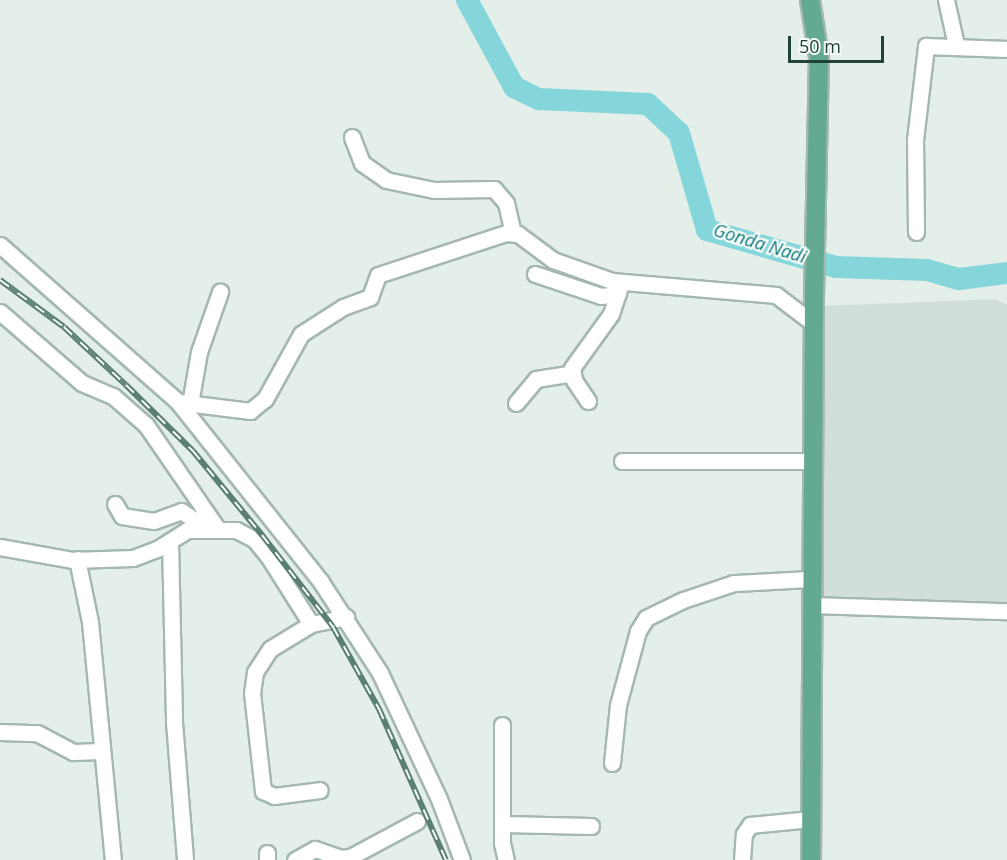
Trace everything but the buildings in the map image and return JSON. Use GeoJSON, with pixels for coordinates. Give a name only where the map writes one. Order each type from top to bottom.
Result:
{"type":"FeatureCollection","features":[{"type":"Feature","properties":{"kind":"main road"},"geometry":{"type":"LineString","coordinates":[[810,0],[819,57],[812,461],[811,860]]}},
{"type":"Feature","properties":{"kind":"street"},"geometry":{"type":"LineString","coordinates":[[946,0],[956,45]]}},
{"type":"Feature","properties":{"kind":"street"},"geometry":{"type":"LineString","coordinates":[[916,232],[915,140],[925,51],[930,44],[1007,49]]}},
{"type":"Feature","properties":{"kind":"street"},"geometry":{"type":"LineString","coordinates":[[352,137],[362,163],[386,180],[434,190],[494,189],[506,203],[513,233],[553,260],[619,288],[743,295],[773,294],[814,324]]}},
{"type":"Feature","properties":{"kind":"street"},"geometry":{"type":"LineString","coordinates":[[184,403],[250,411],[265,399],[301,334],[343,307],[370,297],[378,275],[444,250],[513,233]]}},
{"type":"Feature","properties":{"kind":"street"},"geometry":{"type":"LineString","coordinates":[[0,245],[184,403],[247,485],[346,617],[380,673],[439,799],[462,860]]}},
{"type":"Feature","properties":{"kind":"street"},"geometry":{"type":"LineString","coordinates":[[535,274],[601,296],[619,288]]}},
{"type":"Feature","properties":{"kind":"street"},"geometry":{"type":"LineString","coordinates":[[516,404],[536,379],[572,373],[610,314],[619,288]]}},
{"type":"Feature","properties":{"kind":"street"},"geometry":{"type":"LineString","coordinates":[[184,403],[220,292]]}},
{"type":"Feature","properties":{"kind":"street"},"geometry":{"type":"LineString","coordinates":[[0,312],[82,383],[113,396],[146,425],[212,528]]}},
{"type":"Feature","properties":{"kind":"street"},"geometry":{"type":"LineString","coordinates":[[572,373],[588,401]]}},
{"type":"Feature","properties":{"kind":"street"},"geometry":{"type":"LineString","coordinates":[[622,461],[812,461]]}},
{"type":"Feature","properties":{"kind":"street"},"geometry":{"type":"LineString","coordinates":[[115,504],[122,516],[154,521],[181,511],[212,528]]}},
{"type":"Feature","properties":{"kind":"street"},"geometry":{"type":"LineString","coordinates":[[0,547],[77,560],[133,558],[170,542],[180,533],[212,528],[245,532],[254,539],[290,586],[312,624]]}},
{"type":"Feature","properties":{"kind":"street"},"geometry":{"type":"LineString","coordinates":[[170,542],[174,722],[185,860]]}},
{"type":"Feature","properties":{"kind":"street"},"geometry":{"type":"LineString","coordinates":[[77,560],[90,622],[100,751],[112,860]]}},
{"type":"Feature","properties":{"kind":"street"},"geometry":{"type":"LineString","coordinates":[[612,763],[618,705],[638,631],[646,618],[683,600],[734,583],[811,579]]}},
{"type":"Feature","properties":{"kind":"street"},"geometry":{"type":"LineString","coordinates":[[811,605],[1007,611]]}},
{"type":"Feature","properties":{"kind":"street"},"geometry":{"type":"LineString","coordinates":[[320,790],[274,796],[263,791],[252,693],[255,672],[270,649],[312,624],[346,617]]}},
{"type":"Feature","properties":{"kind":"street"},"geometry":{"type":"LineString","coordinates":[[502,725],[503,824],[506,860]]}},
{"type":"Feature","properties":{"kind":"street"},"geometry":{"type":"LineString","coordinates":[[0,732],[37,733],[73,752],[100,751]]}},
{"type":"Feature","properties":{"kind":"street"},"geometry":{"type":"LineString","coordinates":[[742,860],[744,834],[750,825],[811,819]]}},
{"type":"Feature","properties":{"kind":"street"},"geometry":{"type":"LineString","coordinates":[[295,860],[315,849],[341,858],[350,857],[417,821]]}},
{"type":"Feature","properties":{"kind":"street"},"geometry":{"type":"LineString","coordinates":[[503,824],[591,826]]}},
{"type":"Feature","properties":{"kind":"shaded area"},"geometry":{"type":"Polygon","coordinates":[[[995,299],[1007,305],[1007,616],[824,606],[823,306],[995,299]]]}},
{"type":"Feature","properties":{"kind":"waterway","name":"Gonda Nadi"},"geometry":{"type":"LineString","coordinates":[[467,0],[514,87],[539,99],[648,104],[679,133],[707,230],[836,267],[927,270],[959,279],[1007,273]]}},
{"type":"Feature","properties":{"kind":"railway"},"geometry":{"type":"LineString","coordinates":[[0,280],[64,327],[193,451],[333,627],[379,709],[446,860]]}}]}
